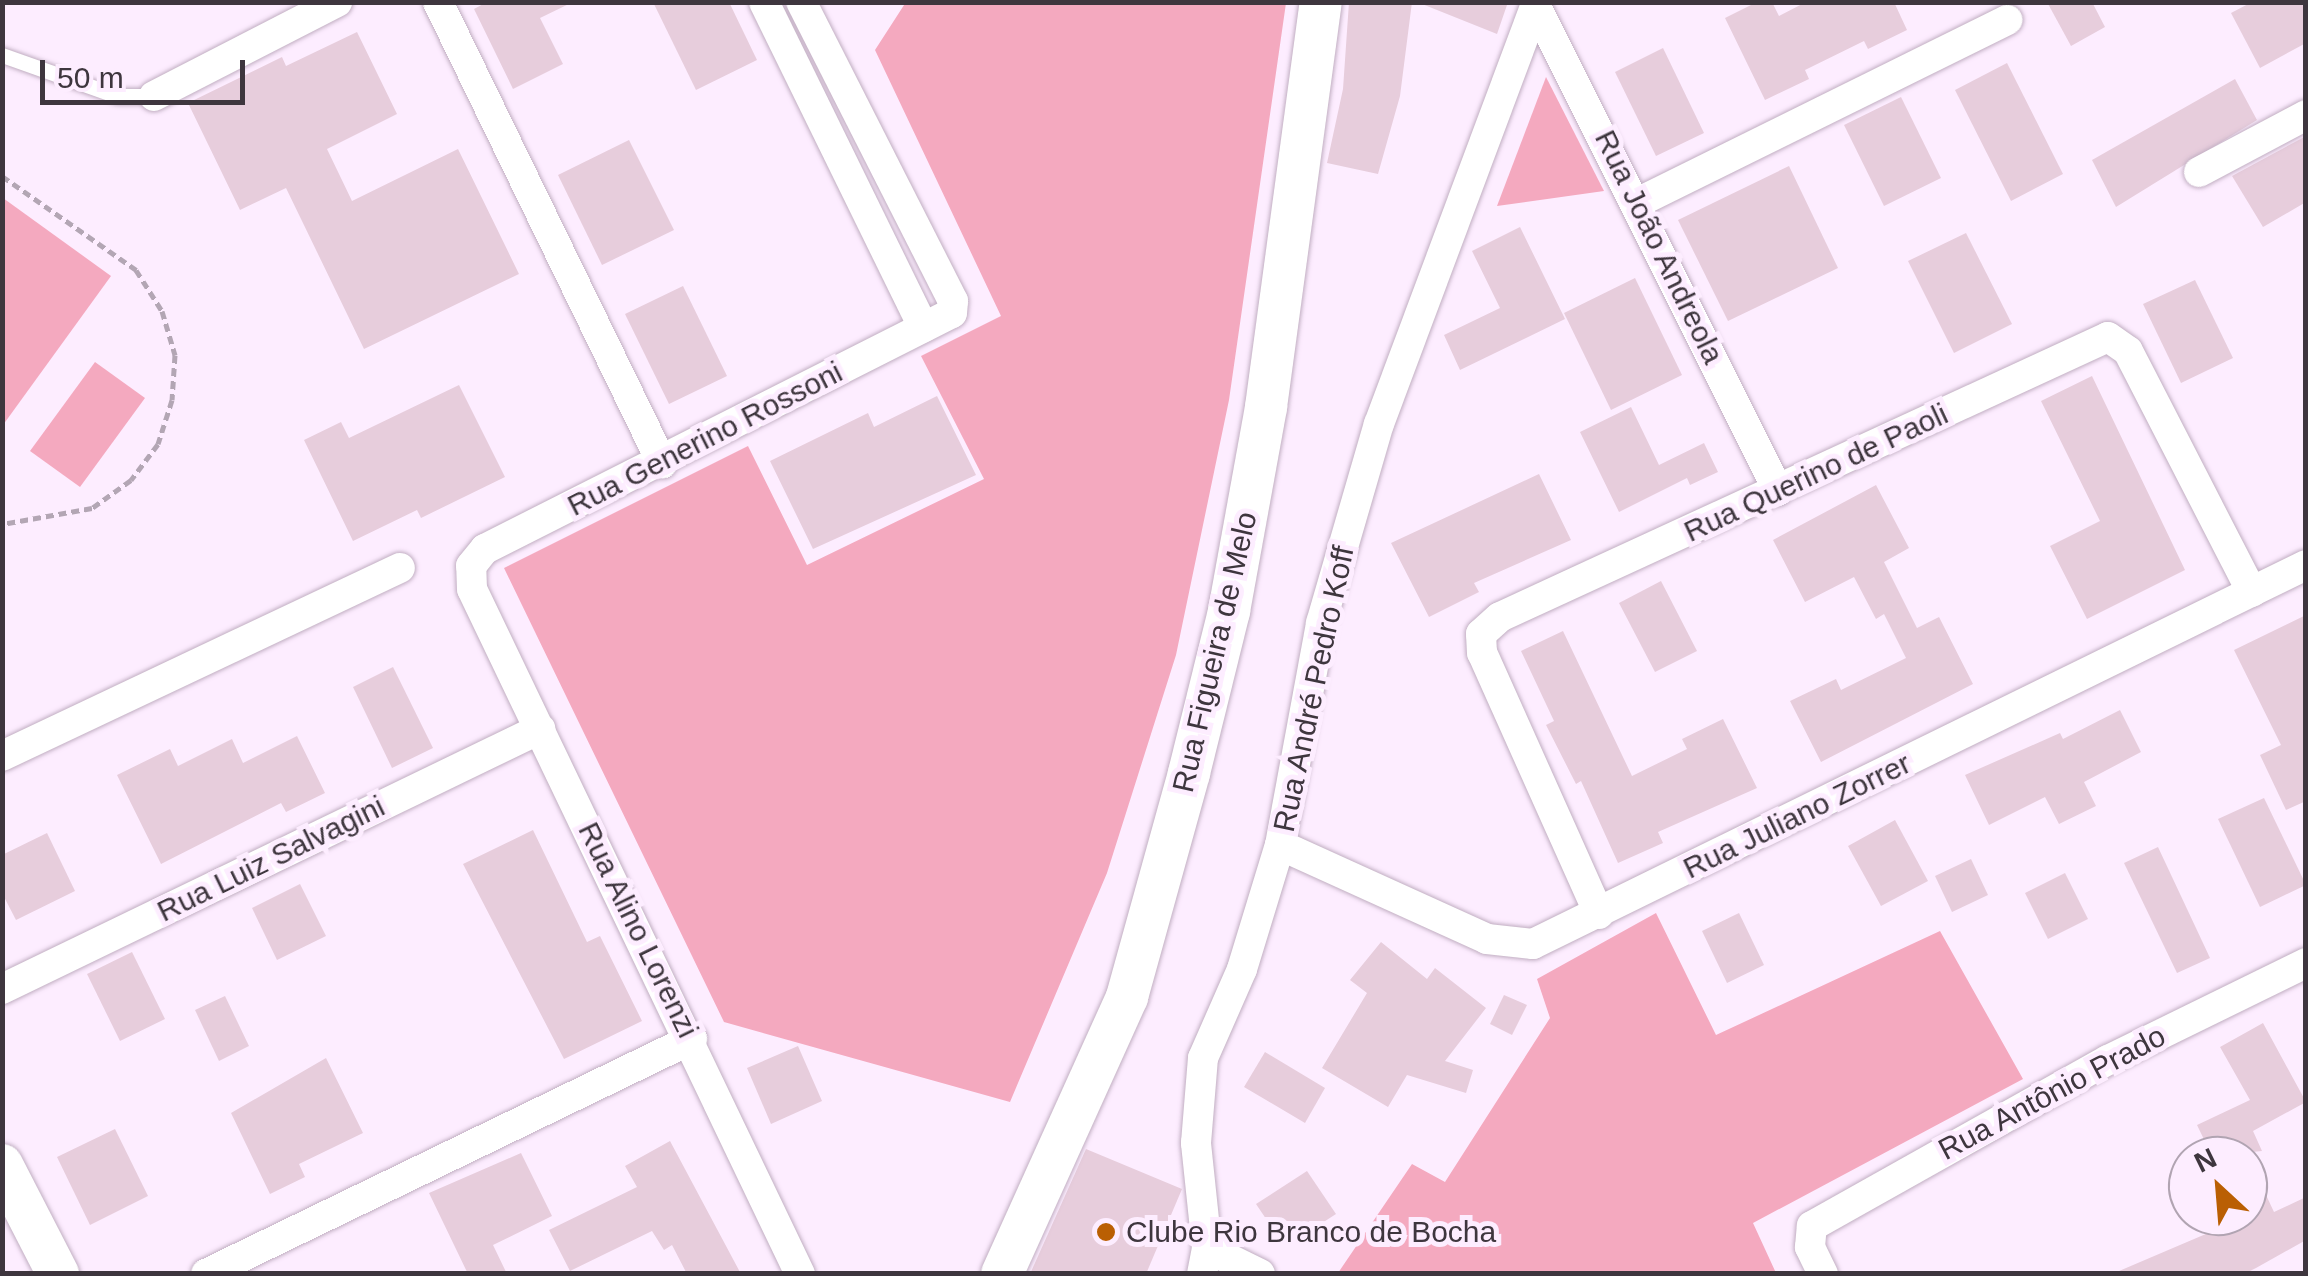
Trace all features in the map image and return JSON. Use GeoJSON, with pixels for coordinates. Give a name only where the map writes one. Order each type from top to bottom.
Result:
{"type":"FeatureCollection","features":[{"type":"Feature","properties":{"kind":"main road","name":"Rua Figueira de Melo"},"geometry":{"type":"LineString","coordinates":[[1002,1274],[1127,997],[1189,773],[1229,611],[1266,407],[1322,2]]}},
{"type":"Feature","properties":{"kind":"main road"},"geometry":{"type":"LineString","coordinates":[[2,1165],[58,1274]]}},
{"type":"Feature","properties":{"kind":"street"},"geometry":{"type":"LineString","coordinates":[[154,96],[338,2]]}},
{"type":"Feature","properties":{"kind":"street"},"geometry":{"type":"LineString","coordinates":[[438,2],[662,463]]}},
{"type":"Feature","properties":{"kind":"street"},"geometry":{"type":"LineString","coordinates":[[764,2],[923,327]]}},
{"type":"Feature","properties":{"kind":"street","name":"Rua Generino Rossoni"},"geometry":{"type":"LineString","coordinates":[[472,588],[471,566],[484,549],[662,463],[952,313],[953,300],[802,2]]}},
{"type":"Feature","properties":{"kind":"street","name":"Rua João Andreola"},"geometry":{"type":"LineString","coordinates":[[1536,4],[1639,202],[1778,491]]}},
{"type":"Feature","properties":{"kind":"street","name":"Rua André Pedro Koff"},"geometry":{"type":"LineString","coordinates":[[1204,1261],[1196,1143],[1203,1058],[1242,968],[1280,846],[1321,623],[1379,424],[1536,4]]}},
{"type":"Feature","properties":{"kind":"street"},"geometry":{"type":"LineString","coordinates":[[1639,202],[2007,20]]}},
{"type":"Feature","properties":{"kind":"street"},"geometry":{"type":"LineString","coordinates":[[2199,172],[2306,115]]}},
{"type":"Feature","properties":{"kind":"street","name":"Rua Querino de Paoli"},"geometry":{"type":"LineString","coordinates":[[1599,914],[1482,652],[1480,634],[1500,617],[2108,337],[2128,351],[2252,592]]}},
{"type":"Feature","properties":{"kind":"street","name":"Rua Juliano Zorrer"},"geometry":{"type":"LineString","coordinates":[[1280,846],[1500,943],[1533,944],[2306,566]]}},
{"type":"Feature","properties":{"kind":"street"},"geometry":{"type":"LineString","coordinates":[[2,756],[400,568]]}},
{"type":"Feature","properties":{"kind":"street","name":"Rua Alino Lorenzi"},"geometry":{"type":"LineString","coordinates":[[472,588],[692,1038],[800,1274]]}},
{"type":"Feature","properties":{"kind":"street","name":"Rua Luiz Salvagini"},"geometry":{"type":"LineString","coordinates":[[2,989],[540,729]]}},
{"type":"Feature","properties":{"kind":"street","name":"Rua Antônio Prado"},"geometry":{"type":"LineString","coordinates":[[1823,1274],[1808,1236],[1826,1217],[2092,1069],[2306,963]]}},
{"type":"Feature","properties":{"kind":"street"},"geometry":{"type":"LineString","coordinates":[[206,1274],[692,1038]]}},
{"type":"Feature","properties":{"kind":"street"},"geometry":{"type":"LineString","coordinates":[[1204,1261],[1260,1274]]}},
{"type":"Feature","properties":{"kind":"lane"},"geometry":{"type":"LineString","coordinates":[[2,54],[118,96],[154,96]]}},
{"type":"Feature","properties":{"kind":"path"},"geometry":{"type":"LineString","coordinates":[[2,176],[136,270],[162,311],[174,355],[172,400],[158,444],[132,480],[92,508],[2,524]]}},
{"type":"Feature","properties":{"kind":"shaded area"},"geometry":{"type":"Polygon","coordinates":[[[906,2],[1286,3],[1229,400],[1176,655],[1107,873],[1010,1102],[724,1022],[504,568],[748,446],[807,565],[984,479],[921,356],[1001,316],[875,50],[906,2]]]}},
{"type":"Feature","properties":{"kind":"shaded area"},"geometry":{"type":"Polygon","coordinates":[[[1546,77],[1604,191],[1497,206],[1546,77]]]}},
{"type":"Feature","properties":{"kind":"shaded area"},"geometry":{"type":"Polygon","coordinates":[[[3,198],[111,276],[3,425],[3,198]]]}},
{"type":"Feature","properties":{"kind":"shaded area"},"geometry":{"type":"Polygon","coordinates":[[[95,362],[145,398],[80,487],[30,451],[95,362]]]}},
{"type":"Feature","properties":{"kind":"shaded area"},"geometry":{"type":"Polygon","coordinates":[[[1656,913],[1716,1035],[1940,931],[2023,1079],[1753,1223],[1776,1273],[1338,1273],[1412,1164],[1445,1182],[1550,1018],[1537,979],[1656,913]]]}},
{"type":"Feature","properties":{"kind":"building"},"geometry":{"type":"Polygon","coordinates":[[[487,2],[573,2],[540,18],[563,64],[513,89],[474,9],[487,2]]]}},
{"type":"Feature","properties":{"kind":"building"},"geometry":{"type":"Polygon","coordinates":[[[653,2],[729,2],[757,60],[696,90],[653,2]]]}},
{"type":"Feature","properties":{"kind":"building"},"geometry":{"type":"Polygon","coordinates":[[[1349,2],[1412,2],[1400,96],[1378,174],[1327,163],[1343,89],[1349,2]]]}},
{"type":"Feature","properties":{"kind":"building"},"geometry":{"type":"Polygon","coordinates":[[[1417,2],[1508,2],[1497,34],[1417,2]]]}},
{"type":"Feature","properties":{"kind":"building"},"geometry":{"type":"Polygon","coordinates":[[[1757,2],[1772,2],[1779,16],[1806,2],[1894,2],[1907,30],[1868,49],[1864,41],[1805,70],[1809,79],[1765,100],[1725,18],[1757,2]]]}},
{"type":"Feature","properties":{"kind":"building"},"geometry":{"type":"Polygon","coordinates":[[[2047,2],[2092,2],[2105,27],[2071,46],[2047,2]]]}},
{"type":"Feature","properties":{"kind":"building"},"geometry":{"type":"Polygon","coordinates":[[[2252,2],[2306,2],[2306,43],[2260,68],[2231,13],[2252,2]]]}},
{"type":"Feature","properties":{"kind":"building"},"geometry":{"type":"Polygon","coordinates":[[[357,32],[397,114],[327,149],[352,201],[458,149],[519,274],[364,349],[286,188],[240,210],[188,103],[282,57],[286,66],[357,32]]]}},
{"type":"Feature","properties":{"kind":"building"},"geometry":{"type":"Polygon","coordinates":[[[1663,48],[1704,133],[1656,156],[1615,72],[1663,48]]]}},
{"type":"Feature","properties":{"kind":"building"},"geometry":{"type":"Polygon","coordinates":[[[2007,63],[2063,174],[2011,201],[1955,90],[2007,63]]]}},
{"type":"Feature","properties":{"kind":"building"},"geometry":{"type":"Polygon","coordinates":[[[2235,79],[2257,120],[2116,207],[2092,160],[2235,79]]]}},
{"type":"Feature","properties":{"kind":"building"},"geometry":{"type":"Polygon","coordinates":[[[1901,97],[1941,178],[1884,206],[1844,125],[1901,97]]]}},
{"type":"Feature","properties":{"kind":"building"},"geometry":{"type":"Polygon","coordinates":[[[2306,136],[2306,202],[2263,227],[2232,176],[2306,136]]]}},
{"type":"Feature","properties":{"kind":"building"},"geometry":{"type":"Polygon","coordinates":[[[629,140],[674,230],[602,265],[558,175],[629,140]]]}},
{"type":"Feature","properties":{"kind":"building"},"geometry":{"type":"Polygon","coordinates":[[[1789,166],[1838,268],[1728,321],[1678,220],[1789,166]]]}},
{"type":"Feature","properties":{"kind":"building"},"geometry":{"type":"Polygon","coordinates":[[[1520,227],[1565,319],[1460,370],[1444,335],[1500,308],[1472,251],[1520,227]]]}},
{"type":"Feature","properties":{"kind":"building"},"geometry":{"type":"Polygon","coordinates":[[[1966,233],[2012,324],[1954,353],[1908,261],[1966,233]]]}},
{"type":"Feature","properties":{"kind":"building"},"geometry":{"type":"Polygon","coordinates":[[[1635,278],[1682,375],[1611,410],[1564,313],[1635,278]]]}},
{"type":"Feature","properties":{"kind":"building"},"geometry":{"type":"Polygon","coordinates":[[[2195,280],[2233,358],[2181,383],[2143,304],[2195,280]]]}},
{"type":"Feature","properties":{"kind":"building"},"geometry":{"type":"Polygon","coordinates":[[[683,286],[727,376],[669,404],[625,314],[683,286]]]}},
{"type":"Feature","properties":{"kind":"building"},"geometry":{"type":"Polygon","coordinates":[[[2092,376],[2185,570],[2087,619],[2050,546],[2100,521],[2041,401],[2092,376]]]}},
{"type":"Feature","properties":{"kind":"building"},"geometry":{"type":"Polygon","coordinates":[[[459,385],[505,477],[421,518],[417,510],[353,541],[304,440],[341,422],[349,438],[459,385]]]}},
{"type":"Feature","properties":{"kind":"building"},"geometry":{"type":"Polygon","coordinates":[[[937,396],[976,475],[813,549],[770,461],[868,413],[874,427],[937,396]]]}},
{"type":"Feature","properties":{"kind":"building"},"geometry":{"type":"Polygon","coordinates":[[[1631,407],[1659,465],[1704,443],[1718,472],[1690,485],[1687,478],[1619,512],[1580,432],[1631,407]]]}},
{"type":"Feature","properties":{"kind":"building"},"geometry":{"type":"Polygon","coordinates":[[[1539,474],[1571,540],[1474,583],[1479,592],[1429,617],[1391,543],[1539,474]]]}},
{"type":"Feature","properties":{"kind":"building"},"geometry":{"type":"Polygon","coordinates":[[[1876,485],[1909,548],[1884,562],[1917,628],[1939,617],[1973,684],[1821,762],[1790,701],[1836,679],[1841,690],[1906,658],[1884,614],[1876,619],[1854,577],[1805,602],[1773,540],[1876,485]]]}},
{"type":"Feature","properties":{"kind":"building"},"geometry":{"type":"Polygon","coordinates":[[[1661,581],[1697,651],[1655,672],[1619,603],[1661,581]]]}},
{"type":"Feature","properties":{"kind":"building"},"geometry":{"type":"Polygon","coordinates":[[[2306,615],[2306,801],[2286,810],[2260,755],[2281,745],[2234,650],[2306,615]]]}},
{"type":"Feature","properties":{"kind":"building"},"geometry":{"type":"Polygon","coordinates":[[[1563,631],[1632,776],[1687,749],[1682,739],[1723,719],[1757,788],[1658,832],[1663,843],[1618,863],[1581,781],[1576,784],[1546,725],[1554,721],[1521,651],[1563,631]]]}},
{"type":"Feature","properties":{"kind":"building"},"geometry":{"type":"Polygon","coordinates":[[[393,667],[433,748],[392,768],[353,687],[393,667]]]}},
{"type":"Feature","properties":{"kind":"building"},"geometry":{"type":"Polygon","coordinates":[[[2120,710],[2141,752],[2084,782],[2096,806],[2059,824],[2045,797],[1989,825],[1965,775],[2060,733],[2063,739],[2120,710]]]}},
{"type":"Feature","properties":{"kind":"building"},"geometry":{"type":"Polygon","coordinates":[[[297,736],[325,793],[286,812],[281,803],[161,864],[117,775],[170,749],[178,766],[232,739],[243,763],[297,736]]]}},
{"type":"Feature","properties":{"kind":"building"},"geometry":{"type":"Polygon","coordinates":[[[2264,798],[2306,885],[2260,907],[2218,819],[2264,798]]]}},
{"type":"Feature","properties":{"kind":"building"},"geometry":{"type":"Polygon","coordinates":[[[1895,820],[1928,881],[1881,906],[1848,846],[1895,820]]]}},
{"type":"Feature","properties":{"kind":"building"},"geometry":{"type":"Polygon","coordinates":[[[533,830],[587,942],[600,936],[642,1021],[564,1059],[463,864],[533,830]]]}},
{"type":"Feature","properties":{"kind":"building"},"geometry":{"type":"Polygon","coordinates":[[[47,833],[75,891],[16,920],[2,893],[2,855],[47,833]]]}},
{"type":"Feature","properties":{"kind":"building"},"geometry":{"type":"Polygon","coordinates":[[[2158,847],[2210,958],[2177,973],[2124,863],[2158,847]]]}},
{"type":"Feature","properties":{"kind":"building"},"geometry":{"type":"Polygon","coordinates":[[[1971,859],[1988,895],[1952,912],[1935,876],[1971,859]]]}},
{"type":"Feature","properties":{"kind":"building"},"geometry":{"type":"Polygon","coordinates":[[[2065,873],[2088,919],[2048,939],[2025,893],[2065,873]]]}},
{"type":"Feature","properties":{"kind":"building"},"geometry":{"type":"Polygon","coordinates":[[[300,884],[326,936],[277,960],[252,908],[300,884]]]}},
{"type":"Feature","properties":{"kind":"building"},"geometry":{"type":"Polygon","coordinates":[[[1739,913],[1764,965],[1727,983],[1702,931],[1739,913]]]}},
{"type":"Feature","properties":{"kind":"building"},"geometry":{"type":"Polygon","coordinates":[[[1381,942],[1427,979],[1435,968],[1486,1008],[1445,1061],[1473,1070],[1466,1093],[1407,1075],[1388,1107],[1322,1068],[1367,993],[1350,980],[1381,942]]]}},
{"type":"Feature","properties":{"kind":"building"},"geometry":{"type":"Polygon","coordinates":[[[132,952],[165,1019],[120,1041],[87,974],[132,952]]]}},
{"type":"Feature","properties":{"kind":"building"},"geometry":{"type":"Polygon","coordinates":[[[1504,995],[1527,1005],[1512,1035],[1490,1024],[1504,995]]]}},
{"type":"Feature","properties":{"kind":"building"},"geometry":{"type":"Polygon","coordinates":[[[225,996],[249,1046],[219,1061],[195,1010],[225,996]]]}},
{"type":"Feature","properties":{"kind":"building"},"geometry":{"type":"Polygon","coordinates":[[[2263,1023],[2306,1102],[2253,1131],[2255,1136],[2202,1136],[2197,1125],[2250,1100],[2220,1047],[2263,1023]]]}},
{"type":"Feature","properties":{"kind":"building"},"geometry":{"type":"Polygon","coordinates":[[[798,1046],[822,1101],[771,1124],[747,1068],[798,1046]]]}},
{"type":"Feature","properties":{"kind":"building"},"geometry":{"type":"Polygon","coordinates":[[[1265,1052],[1325,1088],[1305,1123],[1244,1087],[1265,1052]]]}},
{"type":"Feature","properties":{"kind":"building"},"geometry":{"type":"Polygon","coordinates":[[[326,1058],[363,1133],[299,1164],[305,1177],[270,1194],[231,1113],[326,1058]]]}},
{"type":"Feature","properties":{"kind":"building"},"geometry":{"type":"Polygon","coordinates":[[[115,1129],[148,1196],[90,1225],[57,1157],[115,1129]]]}},
{"type":"Feature","properties":{"kind":"building"},"geometry":{"type":"Polygon","coordinates":[[[670,1141],[741,1274],[687,1274],[672,1245],[664,1250],[652,1231],[570,1271],[549,1230],[637,1187],[625,1166],[670,1141]]]}},
{"type":"Feature","properties":{"kind":"building","name":"Clube Rio Branco de Bocha"},"geometry":{"type":"Polygon","coordinates":[[[1086,1149],[1182,1189],[1146,1274],[1030,1274],[1086,1149]]]}},
{"type":"Feature","properties":{"kind":"building"},"geometry":{"type":"Polygon","coordinates":[[[521,1153],[552,1216],[493,1245],[507,1274],[468,1274],[429,1193],[521,1153]]]}},
{"type":"Feature","properties":{"kind":"building"},"geometry":{"type":"Polygon","coordinates":[[[1307,1171],[1336,1214],[1285,1247],[1256,1204],[1307,1171]]]}},
{"type":"Feature","properties":{"kind":"building"},"geometry":{"type":"Polygon","coordinates":[[[2306,1197],[2306,1240],[2244,1274],[2112,1274],[2201,1236],[2268,1236],[2268,1199],[2274,1212],[2306,1197]]]}},
{"type":"Feature","properties":{"kind":"place","name":"Clube Rio Branco de Bocha"},"geometry":{"type":"Point","coordinates":[1106,1232]}}]}
